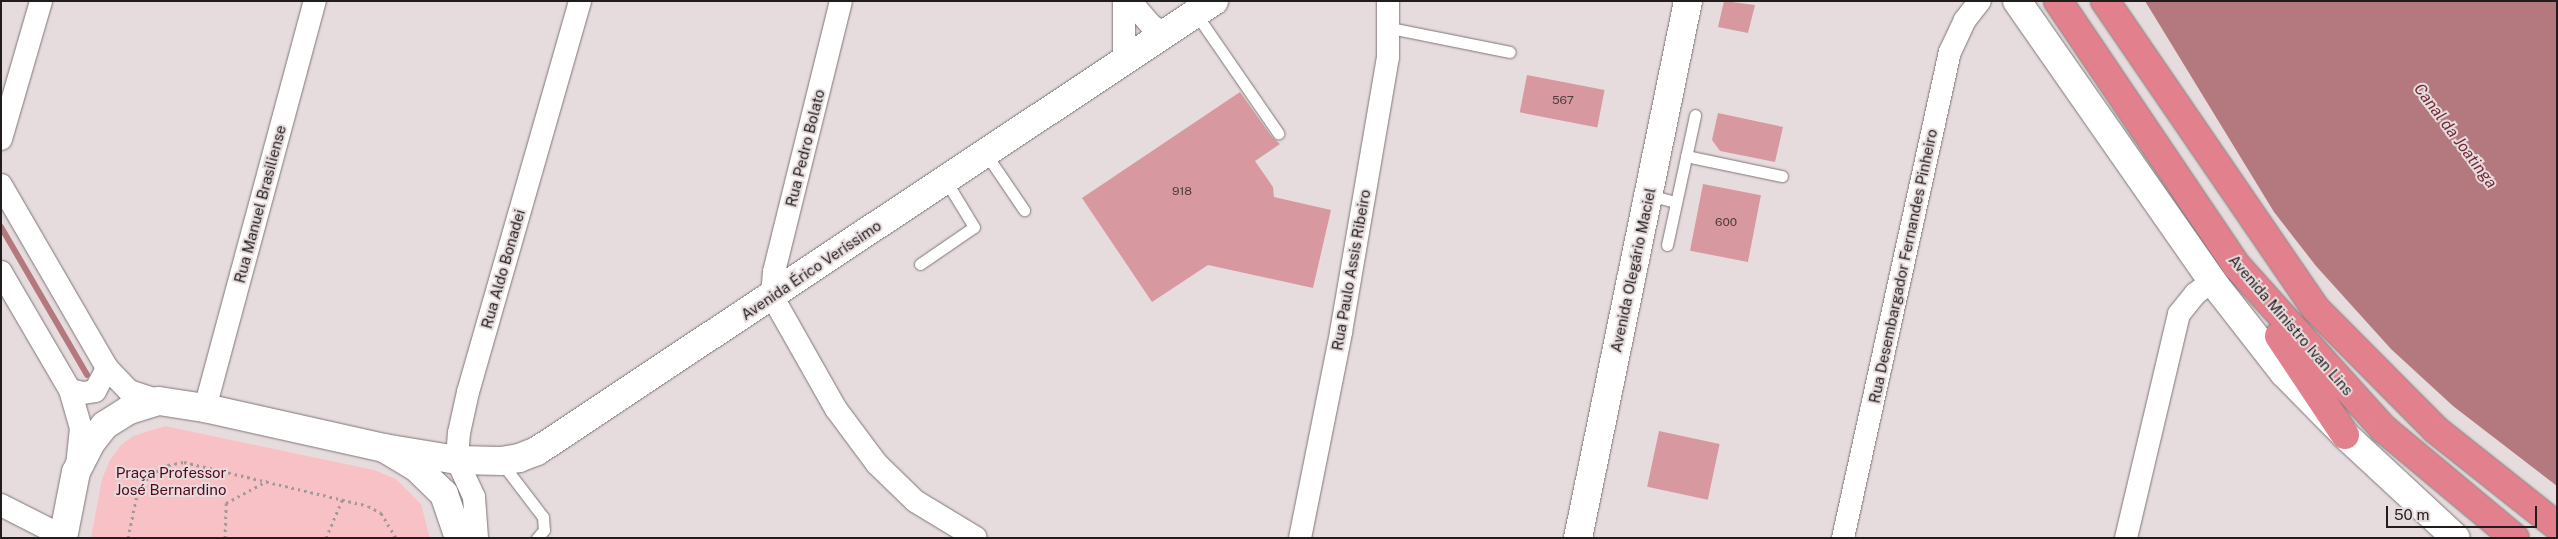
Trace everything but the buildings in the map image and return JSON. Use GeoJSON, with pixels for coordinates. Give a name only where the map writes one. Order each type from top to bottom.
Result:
{"type":"FeatureCollection","features":[{"type":"Feature","properties":{"kind":"highway","name":"Avenida Ministro Ivan Lins"},"geometry":{"type":"LineString","coordinates":[[2058,1],[2237,266],[2384,429],[2515,538]]}},
{"type":"Feature","properties":{"kind":"highway","name":"Avenida Ministro Ivan Lins"},"geometry":{"type":"LineString","coordinates":[[2104,1],[2316,309],[2436,430],[2557,526]]}},
{"type":"Feature","properties":{"kind":"highway"},"geometry":{"type":"LineString","coordinates":[[2237,266],[2345,435]]}},
{"type":"Feature","properties":{"kind":"main road","name":"Avenida Olegário Maciel"},"geometry":{"type":"LineString","coordinates":[[1578,538],[1688,1]]}},
{"type":"Feature","properties":{"kind":"main road","name":"Avenida Ministro Ivan Lins"},"geometry":{"type":"LineString","coordinates":[[2017,1],[2212,281],[2284,373],[2345,435],[2456,538]]}},
{"type":"Feature","properties":{"kind":"main road","name":"Avenida Érico Veríssimo"},"geometry":{"type":"LineString","coordinates":[[384,448],[456,460],[501,461],[537,450],[1205,8]]}},
{"type":"Feature","properties":{"kind":"main road"},"geometry":{"type":"LineString","coordinates":[[64,538],[76,472],[90,444],[105,425],[129,410],[159,401],[205,408],[384,448],[416,467],[444,494],[460,538]]}},
{"type":"Feature","properties":{"kind":"street"},"geometry":{"type":"LineString","coordinates":[[1,138],[41,1]]}},
{"type":"Feature","properties":{"kind":"street","name":"Rua Manuel Brasiliense"},"geometry":{"type":"LineString","coordinates":[[205,408],[315,1]]}},
{"type":"Feature","properties":{"kind":"street","name":"Rua Aldo Bonadei"},"geometry":{"type":"LineString","coordinates":[[456,460],[468,392],[580,1]]}},
{"type":"Feature","properties":{"kind":"street","name":"Rua Pedro Bolato"},"geometry":{"type":"LineString","coordinates":[[772,296],[774,272],[842,1]]}},
{"type":"Feature","properties":{"kind":"street"},"geometry":{"type":"LineString","coordinates":[[1124,1],[1124,63]]}},
{"type":"Feature","properties":{"kind":"street"},"geometry":{"type":"LineString","coordinates":[[1130,1],[1152,26],[1166,34]]}},
{"type":"Feature","properties":{"kind":"street","name":"Rua Paulo Assis Ribeiro"},"geometry":{"type":"LineString","coordinates":[[1300,538],[1341,332],[1390,28],[1388,1]]}},
{"type":"Feature","properties":{"kind":"street","name":"Rua Desembargador Fernandes Pinheiro"},"geometry":{"type":"LineString","coordinates":[[1843,538],[1950,52],[1965,20],[1980,1]]}},
{"type":"Feature","properties":{"kind":"street"},"geometry":{"type":"LineString","coordinates":[[1,185],[107,368],[129,391],[159,401]]}},
{"type":"Feature","properties":{"kind":"street"},"geometry":{"type":"LineString","coordinates":[[1,272],[70,390],[81,428],[76,472]]}},
{"type":"Feature","properties":{"kind":"street"},"geometry":{"type":"LineString","coordinates":[[2126,538],[2179,314],[2195,294],[2212,281]]}},
{"type":"Feature","properties":{"kind":"street"},"geometry":{"type":"LineString","coordinates":[[772,296],[836,409],[877,464],[915,500],[976,538]]}},
{"type":"Feature","properties":{"kind":"street"},"geometry":{"type":"LineString","coordinates":[[70,390],[83,394],[95,392],[101,386],[107,368]]}},
{"type":"Feature","properties":{"kind":"street"},"geometry":{"type":"LineString","coordinates":[[456,460],[474,496],[477,538]]}},
{"type":"Feature","properties":{"kind":"street"},"geometry":{"type":"LineString","coordinates":[[1,505],[64,538]]}},
{"type":"Feature","properties":{"kind":"lane"},"geometry":{"type":"LineString","coordinates":[[1205,8],[1278,133]]}},
{"type":"Feature","properties":{"kind":"lane"},"geometry":{"type":"LineString","coordinates":[[1390,28],[1510,52]]}},
{"type":"Feature","properties":{"kind":"lane"},"geometry":{"type":"LineString","coordinates":[[1667,245],[1695,115]]}},
{"type":"Feature","properties":{"kind":"lane"},"geometry":{"type":"LineString","coordinates":[[986,154],[1024,210]]}},
{"type":"Feature","properties":{"kind":"lane"},"geometry":{"type":"LineString","coordinates":[[1686,156],[1782,176]]}},
{"type":"Feature","properties":{"kind":"lane"},"geometry":{"type":"LineString","coordinates":[[920,264],[974,227],[946,181]]}},
{"type":"Feature","properties":{"kind":"lane"},"geometry":{"type":"LineString","coordinates":[[1649,195],[1676,202]]}},
{"type":"Feature","properties":{"kind":"lane"},"geometry":{"type":"LineString","coordinates":[[501,461],[543,517],[544,530],[537,538]]}},
{"type":"Feature","properties":{"kind":"path"},"geometry":{"type":"LineString","coordinates":[[128,538],[138,490],[150,475],[168,465],[184,462],[343,498],[381,513],[396,538]]}},
{"type":"Feature","properties":{"kind":"path"},"geometry":{"type":"LineString","coordinates":[[225,538],[226,503],[269,481]]}},
{"type":"Feature","properties":{"kind":"path"},"geometry":{"type":"LineString","coordinates":[[326,538],[343,498]]}},
{"type":"Feature","properties":{"kind":"green space","name":"Praça Professor José Bernardino"},"geometry":{"type":"Polygon","coordinates":[[[165,426],[374,470],[396,479],[421,504],[430,538],[91,538],[102,479],[110,460],[120,446],[133,436],[165,426]]]}},
{"type":"Feature","properties":{"kind":"water","name":"Canal da Joatinga"},"geometry":{"type":"Polygon","coordinates":[[[2145,1],[2557,1],[2557,486],[2453,406],[2391,349],[2316,266],[2274,212],[2145,1]]]}},
{"type":"Feature","properties":{"kind":"waterway"},"geometry":{"type":"LineString","coordinates":[[1,227],[87,375]]}}]}
